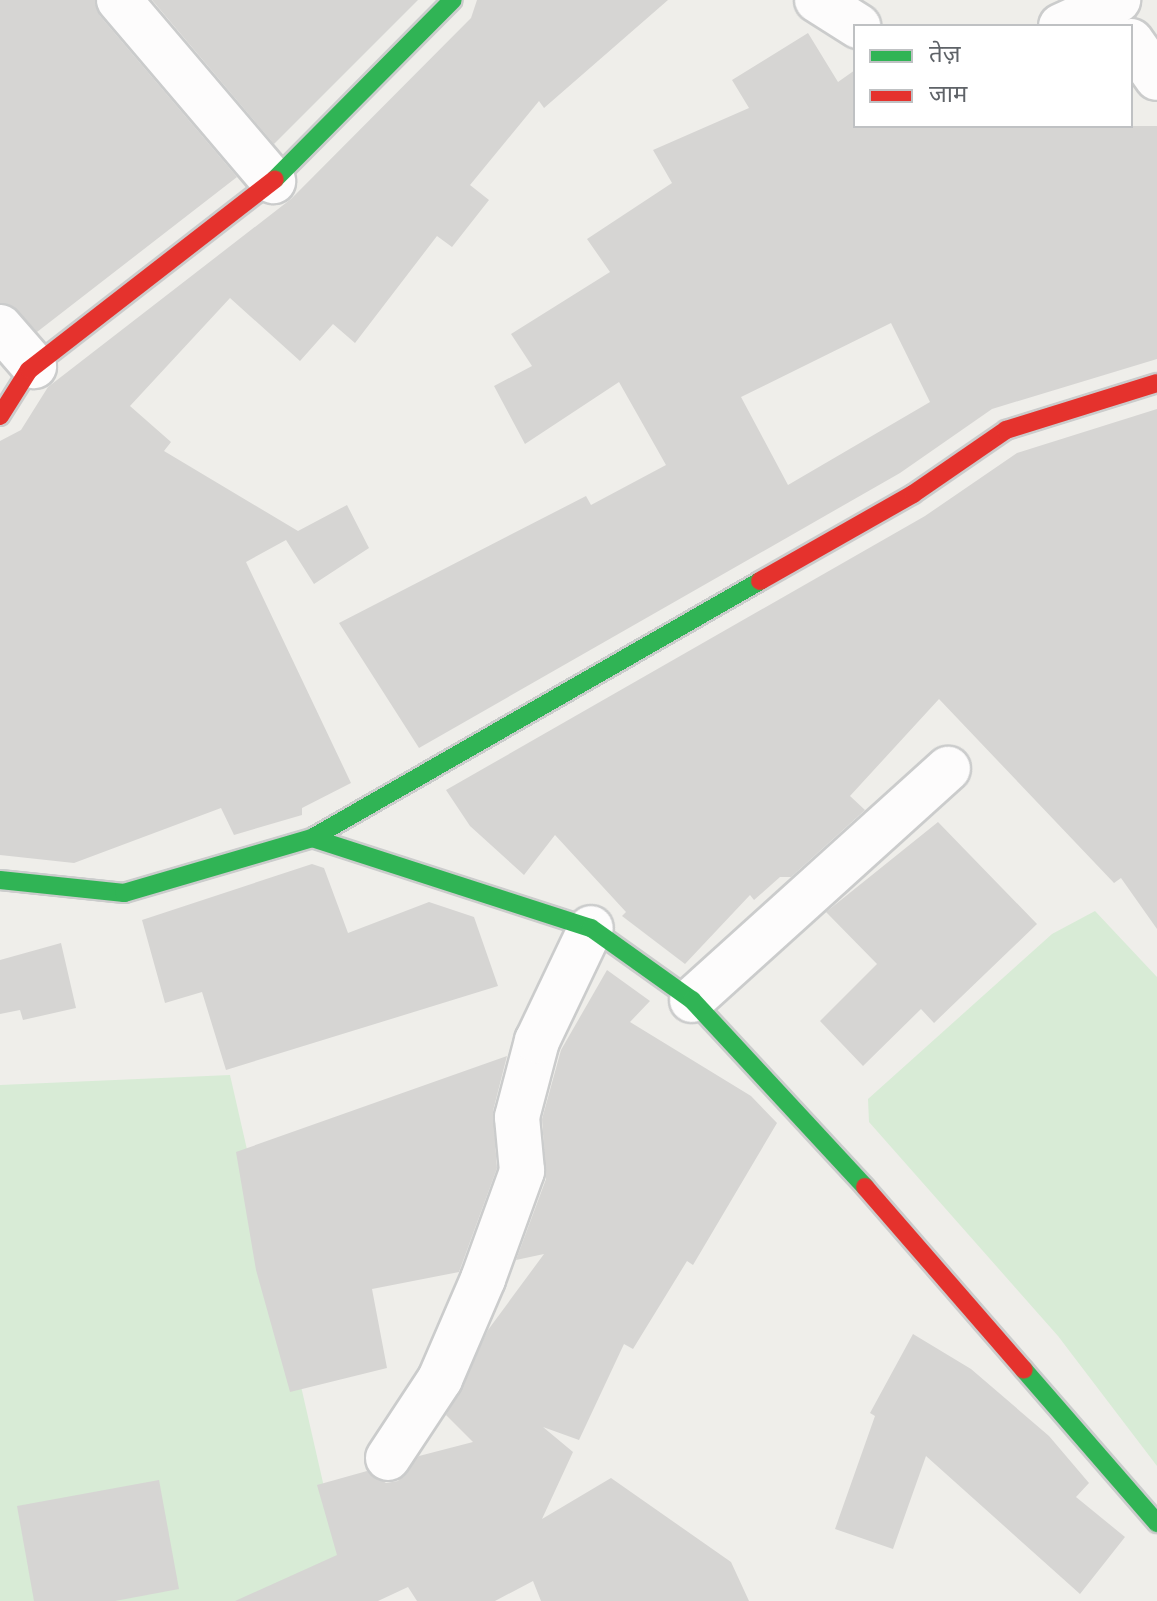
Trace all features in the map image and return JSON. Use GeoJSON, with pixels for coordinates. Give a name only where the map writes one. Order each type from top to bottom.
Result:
{"type":"FeatureCollection","features":[{"type":"Feature","properties":{"kind":"street"},"geometry":{"type":"LineString","coordinates":[[119,0],[273,181]]}},
{"type":"Feature","properties":{"kind":"street"},"geometry":{"type":"LineString","coordinates":[[0,416],[34,366],[273,181],[453,0]]}},
{"type":"Feature","properties":{"kind":"street"},"geometry":{"type":"LineString","coordinates":[[817,0],[855,24]]}},
{"type":"Feature","properties":{"kind":"street"},"geometry":{"type":"LineString","coordinates":[[1078,24],[1120,19]]}},
{"type":"Feature","properties":{"kind":"street"},"geometry":{"type":"LineString","coordinates":[[1133,40],[1157,78]]}},
{"type":"Feature","properties":{"kind":"street"},"geometry":{"type":"LineString","coordinates":[[0,327],[34,366]]}},
{"type":"Feature","properties":{"kind":"street"},"geometry":{"type":"LineString","coordinates":[[0,880],[124,893],[312,838],[913,494],[1006,430],[1157,383]]}},
{"type":"Feature","properties":{"kind":"street"},"geometry":{"type":"LineString","coordinates":[[692,1000],[948,769]]}},
{"type":"Feature","properties":{"kind":"street"},"geometry":{"type":"LineString","coordinates":[[312,838],[591,928],[692,1000],[793,1103],[1157,1523]]}},
{"type":"Feature","properties":{"kind":"street"},"geometry":{"type":"LineString","coordinates":[[388,1458],[440,1379],[483,1279],[522,1171],[517,1117],[537,1041],[591,928]]}},
{"type":"Feature","properties":{"kind":"green space"},"geometry":{"type":"Polygon","coordinates":[[[1095,911],[1157,977],[1157,1466],[1058,1336],[869,1122],[868,1099],[1052,934],[1095,911]]]}},
{"type":"Feature","properties":{"kind":"green space"},"geometry":{"type":"Polygon","coordinates":[[[230,1075],[350,1601],[0,1601],[0,1085],[230,1075]]]}},
{"type":"Feature","properties":{"kind":"building"},"geometry":{"type":"Polygon","coordinates":[[[0,0],[95,0],[100,16],[237,177],[37,332],[0,303],[0,0]]]}},
{"type":"Feature","properties":{"kind":"building"},"geometry":{"type":"Polygon","coordinates":[[[152,0],[418,0],[274,144],[152,0]]]}},
{"type":"Feature","properties":{"kind":"building"},"geometry":{"type":"Polygon","coordinates":[[[477,0],[668,0],[544,108],[539,101],[470,185],[489,200],[452,247],[437,236],[355,343],[333,324],[300,361],[230,298],[130,406],[171,442],[164,451],[298,531],[347,505],[369,548],[314,584],[286,540],[246,562],[351,783],[302,808],[302,815],[234,835],[221,808],[74,863],[0,855],[0,441],[21,430],[48,387],[291,199],[471,18],[477,0]]]}},
{"type":"Feature","properties":{"kind":"building"},"geometry":{"type":"Polygon","coordinates":[[[808,33],[838,82],[853,71],[853,128],[1157,126],[1157,359],[992,409],[900,473],[419,748],[339,623],[586,496],[591,505],[666,465],[619,382],[525,444],[494,386],[532,366],[511,334],[610,272],[587,239],[672,183],[653,150],[749,108],[732,80],[808,33]],[[891,323],[741,397],[788,485],[930,402],[891,323]]]}},
{"type":"Feature","properties":{"kind":"building"},"geometry":{"type":"Polygon","coordinates":[[[1157,409],[1157,929],[1121,878],[1114,883],[939,699],[850,796],[865,810],[791,877],[780,877],[754,900],[750,895],[685,964],[622,916],[626,912],[555,835],[524,875],[470,826],[446,790],[925,516],[1017,453],[1157,409]]]}},
{"type":"Feature","properties":{"kind":"building"},"geometry":{"type":"Polygon","coordinates":[[[938,822],[1037,924],[934,1023],[921,1009],[863,1066],[820,1021],[877,964],[826,912],[938,822]]]}},
{"type":"Feature","properties":{"kind":"building"},"geometry":{"type":"Polygon","coordinates":[[[312,864],[324,868],[348,933],[429,902],[474,917],[498,986],[226,1070],[202,992],[165,1003],[142,920],[312,864]]]}},
{"type":"Feature","properties":{"kind":"building"},"geometry":{"type":"Polygon","coordinates":[[[61,943],[76,1008],[23,1020],[20,1010],[0,1014],[0,960],[61,943]]]}},
{"type":"Feature","properties":{"kind":"building"},"geometry":{"type":"Polygon","coordinates":[[[607,970],[650,1001],[630,1022],[751,1096],[777,1123],[693,1265],[687,1261],[633,1349],[624,1344],[579,1440],[543,1427],[573,1452],[542,1519],[611,1478],[731,1562],[749,1601],[541,1601],[533,1581],[495,1601],[417,1601],[408,1587],[378,1601],[235,1601],[337,1555],[317,1485],[367,1471],[386,1483],[398,1481],[419,1456],[473,1442],[446,1415],[488,1330],[544,1254],[516,1260],[546,1179],[542,1119],[561,1050],[607,970]]]}},
{"type":"Feature","properties":{"kind":"building"},"geometry":{"type":"Polygon","coordinates":[[[507,1056],[493,1111],[497,1168],[459,1272],[372,1289],[387,1368],[290,1392],[256,1270],[236,1152],[507,1056]]]}},
{"type":"Feature","properties":{"kind":"building"},"geometry":{"type":"Polygon","coordinates":[[[913,1334],[971,1369],[1049,1436],[1089,1483],[1076,1497],[1125,1537],[1080,1594],[926,1456],[893,1549],[835,1529],[875,1416],[870,1413],[913,1334]]]}},
{"type":"Feature","properties":{"kind":"building"},"geometry":{"type":"Polygon","coordinates":[[[159,1480],[179,1589],[115,1601],[34,1601],[17,1506],[159,1480]]]}},
{"type":"Feature","properties":{"kind":"traffic: fast"},"geometry":{"type":"LineString","coordinates":[[275,179],[453,0]]}},
{"type":"Feature","properties":{"kind":"traffic: fast"},"geometry":{"type":"LineString","coordinates":[[0,880],[124,893],[312,838],[760,581]]}},
{"type":"Feature","properties":{"kind":"traffic: fast"},"geometry":{"type":"LineString","coordinates":[[312,838],[591,928],[692,1000],[865,1187]]}},
{"type":"Feature","properties":{"kind":"traffic: fast"},"geometry":{"type":"LineString","coordinates":[[1024,1370],[1157,1523]]}},
{"type":"Feature","properties":{"kind":"traffic: jam"},"geometry":{"type":"LineString","coordinates":[[0,416],[29,370],[275,179]]}},
{"type":"Feature","properties":{"kind":"traffic: jam"},"geometry":{"type":"LineString","coordinates":[[760,581],[913,494],[1006,430],[1157,383]]}},
{"type":"Feature","properties":{"kind":"traffic: jam"},"geometry":{"type":"LineString","coordinates":[[865,1187],[1024,1370]]}}]}
